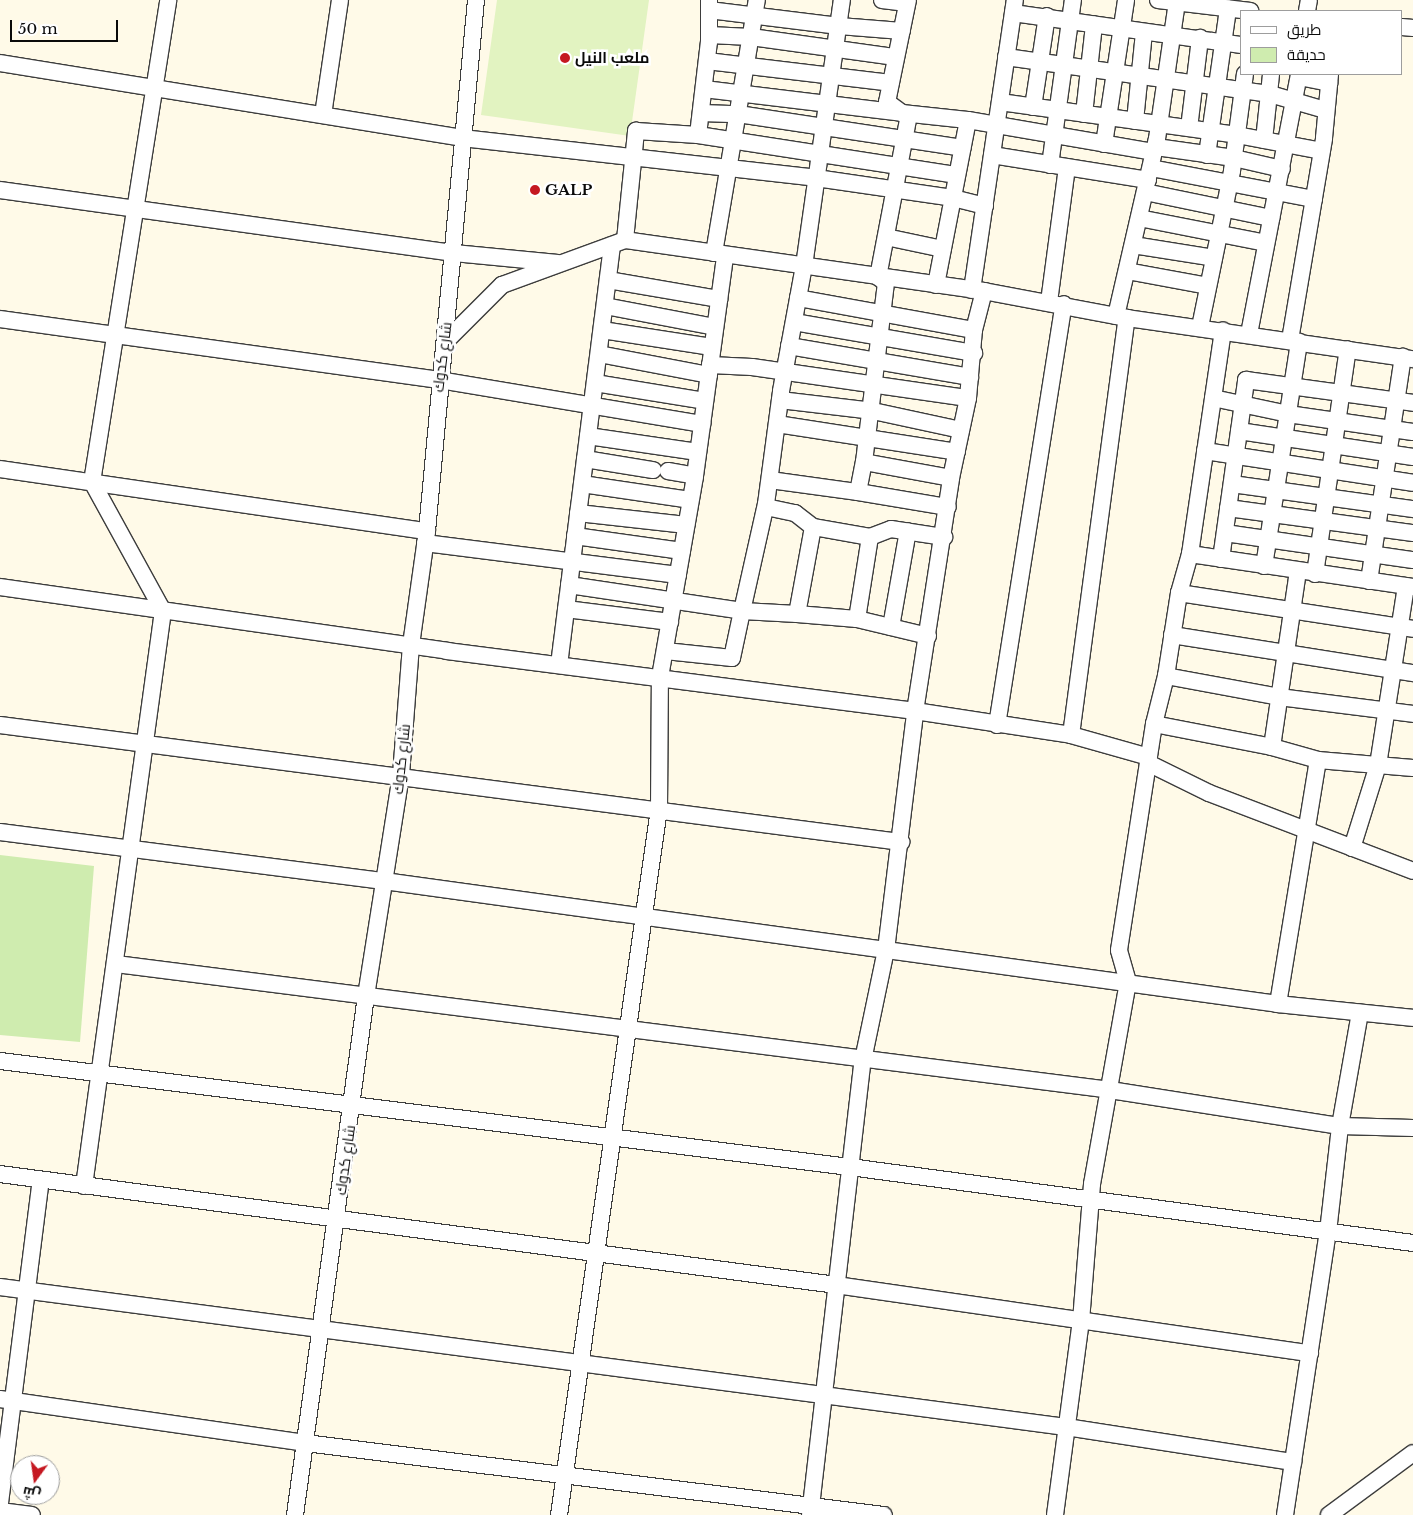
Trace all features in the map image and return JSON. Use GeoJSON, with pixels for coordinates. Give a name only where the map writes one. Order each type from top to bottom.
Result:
{"type":"FeatureCollection","features":[{"type":"Feature","properties":{"kind":"street"},"geometry":{"type":"LineString","coordinates":[[84,1186],[132,849],[144,742],[163,611],[92,482],[168,0]]}},
{"type":"Feature","properties":{"kind":"street"},"geometry":{"type":"LineString","coordinates":[[323,115],[340,0]]}},
{"type":"Feature","properties":{"kind":"street","name":"شارع كدوك"},"geometry":{"type":"LineString","coordinates":[[295,1515],[366,996],[401,775],[411,644],[426,537],[439,380],[445,342],[454,253],[462,138],[476,0]]}},
{"type":"Feature","properties":{"kind":"street"},"geometry":{"type":"LineString","coordinates":[[665,651],[732,658],[766,507],[784,372],[804,266],[842,0]]}},
{"type":"Feature","properties":{"kind":"street"},"geometry":{"type":"LineString","coordinates":[[882,0],[908,2],[888,102],[906,114]]}},
{"type":"Feature","properties":{"kind":"street"},"geometry":{"type":"LineString","coordinates":[[1050,165],[1073,0]]}},
{"type":"Feature","properties":{"kind":"street"},"geometry":{"type":"LineString","coordinates":[[1104,144],[1110,118],[1120,29],[1126,0]]}},
{"type":"Feature","properties":{"kind":"street"},"geometry":{"type":"LineString","coordinates":[[1158,0],[1240,10]]}},
{"type":"Feature","properties":{"kind":"street"},"geometry":{"type":"LineString","coordinates":[[1071,735],[1127,272],[1160,125],[1168,79],[1177,2]]}},
{"type":"Feature","properties":{"kind":"street"},"geometry":{"type":"LineString","coordinates":[[698,135],[707,61],[709,5],[756,7],[839,26],[902,31]]}},
{"type":"Feature","properties":{"kind":"street"},"geometry":{"type":"LineString","coordinates":[[811,1510],[863,1060],[886,950],[901,842],[915,711],[944,537],[951,478],[968,398],[974,353],[974,330],[984,206],[1014,6],[1047,16],[1094,25],[1240,44]]}},
{"type":"Feature","properties":{"kind":"street"},"geometry":{"type":"LineString","coordinates":[[559,1515],[563,1476],[582,1363],[614,1140],[659,809],[660,677],[695,476],[719,299],[719,254],[728,167],[756,7]]}},
{"type":"Feature","properties":{"kind":"street"},"geometry":{"type":"LineString","coordinates":[[1207,155],[1228,9]]}},
{"type":"Feature","properties":{"kind":"street"},"geometry":{"type":"LineString","coordinates":[[1033,107],[1037,62],[1047,16]]}},
{"type":"Feature","properties":{"kind":"street"},"geometry":{"type":"LineString","coordinates":[[1084,114],[1094,25]]}},
{"type":"Feature","properties":{"kind":"street"},"geometry":{"type":"LineString","coordinates":[[1135,121],[1144,32]]}},
{"type":"Feature","properties":{"kind":"street"},"geometry":{"type":"LineString","coordinates":[[709,35],[751,37],[896,57]]}},
{"type":"Feature","properties":{"kind":"street"},"geometry":{"type":"LineString","coordinates":[[1189,128],[1200,38]]}},
{"type":"Feature","properties":{"kind":"street"},"geometry":{"type":"LineString","coordinates":[[1006,57],[1217,86],[1244,82],[1270,94],[1325,110]]}},
{"type":"Feature","properties":{"kind":"street"},"geometry":{"type":"LineString","coordinates":[[707,61],[830,74],[891,83]]}},
{"type":"Feature","properties":{"kind":"street"},"geometry":{"type":"LineString","coordinates":[[0,63],[154,86],[462,138],[816,178],[953,198],[984,206]]}},
{"type":"Feature","properties":{"kind":"street"},"geometry":{"type":"LineString","coordinates":[[1264,140],[1272,75]]}},
{"type":"Feature","properties":{"kind":"street"},"geometry":{"type":"LineString","coordinates":[[1249,334],[1299,75],[1330,78],[1325,110],[1322,152],[1295,341],[1292,386],[1264,566]]}},
{"type":"Feature","properties":{"kind":"street"},"geometry":{"type":"LineString","coordinates":[[1200,327],[1230,183],[1244,82]]}},
{"type":"Feature","properties":{"kind":"street"},"geometry":{"type":"LineString","coordinates":[[704,89],[968,120],[1054,137],[1234,158],[1282,169]]}},
{"type":"Feature","properties":{"kind":"street"},"geometry":{"type":"LineString","coordinates":[[1000,102],[1237,135],[1322,152]]}},
{"type":"Feature","properties":{"kind":"street"},"geometry":{"type":"LineString","coordinates":[[701,113],[738,114],[962,148]]}},
{"type":"Feature","properties":{"kind":"street"},"geometry":{"type":"LineString","coordinates":[[878,277],[905,138],[906,114]]}},
{"type":"Feature","properties":{"kind":"street"},"geometry":{"type":"LineString","coordinates":[[936,285],[968,120]]}},
{"type":"Feature","properties":{"kind":"street"},"geometry":{"type":"LineString","coordinates":[[559,665],[608,280],[619,243],[636,131],[698,135],[957,175]]}},
{"type":"Feature","properties":{"kind":"street"},"geometry":{"type":"LineString","coordinates":[[992,155],[1148,180],[1230,183],[1314,199]]}},
{"type":"Feature","properties":{"kind":"street"},"geometry":{"type":"LineString","coordinates":[[997,724],[1057,303],[1067,168]]}},
{"type":"Feature","properties":{"kind":"street"},"geometry":{"type":"LineString","coordinates":[[1148,180],[1224,208],[1271,218]]}},
{"type":"Feature","properties":{"kind":"street"},"geometry":{"type":"LineString","coordinates":[[0,190],[454,253],[562,263]]}},
{"type":"Feature","properties":{"kind":"street"},"geometry":{"type":"LineString","coordinates":[[1139,218],[1219,232],[1266,243]]}},
{"type":"Feature","properties":{"kind":"street"},"geometry":{"type":"LineString","coordinates":[[886,237],[943,249]]}},
{"type":"Feature","properties":{"kind":"street"},"geometry":{"type":"LineString","coordinates":[[445,342],[502,285],[619,243],[719,254],[978,290],[1057,303],[1122,317],[1408,358],[1405,402],[1392,429],[1369,581]]}},
{"type":"Feature","properties":{"kind":"street"},"geometry":{"type":"LineString","coordinates":[[1133,246],[1214,258]]}},
{"type":"Feature","properties":{"kind":"street"},"geometry":{"type":"LineString","coordinates":[[1127,272],[1208,286]]}},
{"type":"Feature","properties":{"kind":"street"},"geometry":{"type":"LineString","coordinates":[[858,492],[864,462],[886,283],[878,277]]}},
{"type":"Feature","properties":{"kind":"street"},"geometry":{"type":"LineString","coordinates":[[608,280],[719,299]]}},
{"type":"Feature","properties":{"kind":"street"},"geometry":{"type":"LineString","coordinates":[[798,298],[974,330]]}},
{"type":"Feature","properties":{"kind":"street"},"geometry":{"type":"LineString","coordinates":[[605,306],[715,327]]}},
{"type":"Feature","properties":{"kind":"street"},"geometry":{"type":"LineString","coordinates":[[0,319],[439,380],[592,404],[702,424]]}},
{"type":"Feature","properties":{"kind":"street"},"geometry":{"type":"LineString","coordinates":[[794,322],[974,353]]}},
{"type":"Feature","properties":{"kind":"street"},"geometry":{"type":"LineString","coordinates":[[602,330],[712,347]]}},
{"type":"Feature","properties":{"kind":"street"},"geometry":{"type":"LineString","coordinates":[[1055,1515],[1081,1321],[1092,1201],[1128,982],[1119,950],[1154,724],[1166,676],[1178,593],[1190,554],[1223,330]]}},
{"type":"Feature","properties":{"kind":"street"},"geometry":{"type":"LineString","coordinates":[[789,346],[970,378]]}},
{"type":"Feature","properties":{"kind":"street"},"geometry":{"type":"LineString","coordinates":[[1315,574],[1348,349]]}},
{"type":"Feature","properties":{"kind":"street"},"geometry":{"type":"LineString","coordinates":[[599,354],[709,370],[784,372],[968,398]]}},
{"type":"Feature","properties":{"kind":"street"},"geometry":{"type":"LineString","coordinates":[[1221,560],[1246,380],[1405,402]]}},
{"type":"Feature","properties":{"kind":"street"},"geometry":{"type":"LineString","coordinates":[[595,384],[705,401]]}},
{"type":"Feature","properties":{"kind":"street"},"geometry":{"type":"LineString","coordinates":[[1213,398],[1288,414],[1413,432]]}},
{"type":"Feature","properties":{"kind":"street"},"geometry":{"type":"LineString","coordinates":[[780,400],[870,411],[961,430]]}},
{"type":"Feature","properties":{"kind":"street"},"geometry":{"type":"LineString","coordinates":[[777,424],[957,452]]}},
{"type":"Feature","properties":{"kind":"street"},"geometry":{"type":"LineString","coordinates":[[1239,431],[1413,457]]}},
{"type":"Feature","properties":{"kind":"street"},"geometry":{"type":"LineString","coordinates":[[588,436],[698,452]]}},
{"type":"Feature","properties":{"kind":"street"},"geometry":{"type":"LineString","coordinates":[[1205,451],[1330,472],[1413,483]]}},
{"type":"Feature","properties":{"kind":"street"},"geometry":{"type":"LineString","coordinates":[[585,459],[695,476]]}},
{"type":"Feature","properties":{"kind":"street"},"geometry":{"type":"LineString","coordinates":[[864,462],[951,478]]}},
{"type":"Feature","properties":{"kind":"street"},"geometry":{"type":"LineString","coordinates":[[0,469],[92,482],[572,560],[678,575]]}},
{"type":"Feature","properties":{"kind":"street"},"geometry":{"type":"LineString","coordinates":[[770,480],[948,507]]}},
{"type":"Feature","properties":{"kind":"street"},"geometry":{"type":"LineString","coordinates":[[582,484],[690,500]]}},
{"type":"Feature","properties":{"kind":"street"},"geometry":{"type":"LineString","coordinates":[[1232,484],[1276,488],[1326,498],[1413,509]]}},
{"type":"Feature","properties":{"kind":"street"},"geometry":{"type":"LineString","coordinates":[[766,507],[795,513],[813,527],[870,536],[891,529],[944,537]]}},
{"type":"Feature","properties":{"kind":"street"},"geometry":{"type":"LineString","coordinates":[[1228,508],[1413,534]]}},
{"type":"Feature","properties":{"kind":"street"},"geometry":{"type":"LineString","coordinates":[[578,512],[686,525]]}},
{"type":"Feature","properties":{"kind":"street"},"geometry":{"type":"LineString","coordinates":[[797,614],[813,527]]}},
{"type":"Feature","properties":{"kind":"street"},"geometry":{"type":"LineString","coordinates":[[891,627],[908,531]]}},
{"type":"Feature","properties":{"kind":"street"},"geometry":{"type":"LineString","coordinates":[[1225,533],[1413,560]]}},
{"type":"Feature","properties":{"kind":"street"},"geometry":{"type":"LineString","coordinates":[[575,536],[682,551]]}},
{"type":"Feature","properties":{"kind":"street"},"geometry":{"type":"LineString","coordinates":[[856,619],[870,536]]}},
{"type":"Feature","properties":{"kind":"street"},"geometry":{"type":"LineString","coordinates":[[1190,554],[1409,587],[1406,628],[1391,669],[1378,765],[1352,848]]}},
{"type":"Feature","properties":{"kind":"street"},"geometry":{"type":"LineString","coordinates":[[1272,747],[1298,571]]}},
{"type":"Feature","properties":{"kind":"street"},"geometry":{"type":"LineString","coordinates":[[569,585],[674,598],[742,611],[856,619],[928,636]]}},
{"type":"Feature","properties":{"kind":"street"},"geometry":{"type":"LineString","coordinates":[[0,587],[559,665],[915,711],[1071,735],[1149,760],[1209,793],[1413,871]]}},
{"type":"Feature","properties":{"kind":"street"},"geometry":{"type":"LineString","coordinates":[[1178,593],[1406,628]]}},
{"type":"Feature","properties":{"kind":"street"},"geometry":{"type":"LineString","coordinates":[[566,609],[670,622]]}},
{"type":"Feature","properties":{"kind":"street"},"geometry":{"type":"LineString","coordinates":[[1172,635],[1413,672]]}},
{"type":"Feature","properties":{"kind":"street"},"geometry":{"type":"LineString","coordinates":[[1166,676],[1280,697],[1413,714]]}},
{"type":"Feature","properties":{"kind":"street"},"geometry":{"type":"LineString","coordinates":[[1154,724],[1272,747],[1318,760],[1413,768]]}},
{"type":"Feature","properties":{"kind":"street"},"geometry":{"type":"LineString","coordinates":[[0,725],[401,775],[901,842]]}},
{"type":"Feature","properties":{"kind":"street"},"geometry":{"type":"LineString","coordinates":[[1278,1004],[1304,830],[1318,760]]}},
{"type":"Feature","properties":{"kind":"street"},"geometry":{"type":"LineString","coordinates":[[0,832],[384,881],[1278,1004],[1413,1018]]}},
{"type":"Feature","properties":{"kind":"street"},"geometry":{"type":"LineString","coordinates":[[116,964],[629,1031],[1110,1090],[1340,1126],[1413,1128]]}},
{"type":"Feature","properties":{"kind":"street"},"geometry":{"type":"LineString","coordinates":[[1285,1515],[1328,1232],[1340,1126],[1360,1013]]}},
{"type":"Feature","properties":{"kind":"street"},"geometry":{"type":"LineString","coordinates":[[0,1061],[614,1140],[850,1168],[1413,1243]]}},
{"type":"Feature","properties":{"kind":"street"},"geometry":{"type":"LineString","coordinates":[[0,1174],[336,1220],[597,1252],[1310,1353]]}},
{"type":"Feature","properties":{"kind":"street"},"geometry":{"type":"LineString","coordinates":[[0,1502],[7,1400],[27,1290],[41,1180]]}},
{"type":"Feature","properties":{"kind":"street"},"geometry":{"type":"LineString","coordinates":[[0,1287],[1066,1427],[1293,1462]]}},
{"type":"Feature","properties":{"kind":"street"},"geometry":{"type":"LineString","coordinates":[[7,1400],[305,1443],[811,1510],[884,1515]]}},
{"type":"Feature","properties":{"kind":"street"},"geometry":{"type":"LineString","coordinates":[[1329,1515],[1413,1453]]}},
{"type":"Feature","properties":{"kind":"street"},"geometry":{"type":"LineString","coordinates":[[0,1511],[32,1515]]}},
{"type":"Feature","properties":{"kind":"green space","name":"ملعب النيل"},"geometry":{"type":"Polygon","coordinates":[[[497,0],[649,0],[630,136],[481,115],[497,0]]]}},
{"type":"Feature","properties":{"kind":"green space"},"geometry":{"type":"Polygon","coordinates":[[[0,855],[94,866],[80,1042],[0,1035],[0,855]]]}},
{"type":"Feature","properties":{"kind":"place","name":"ملعب النيل"},"geometry":{"type":"Point","coordinates":[565,58]}},
{"type":"Feature","properties":{"kind":"place","name":"GALP"},"geometry":{"type":"Point","coordinates":[535,190]}}]}
